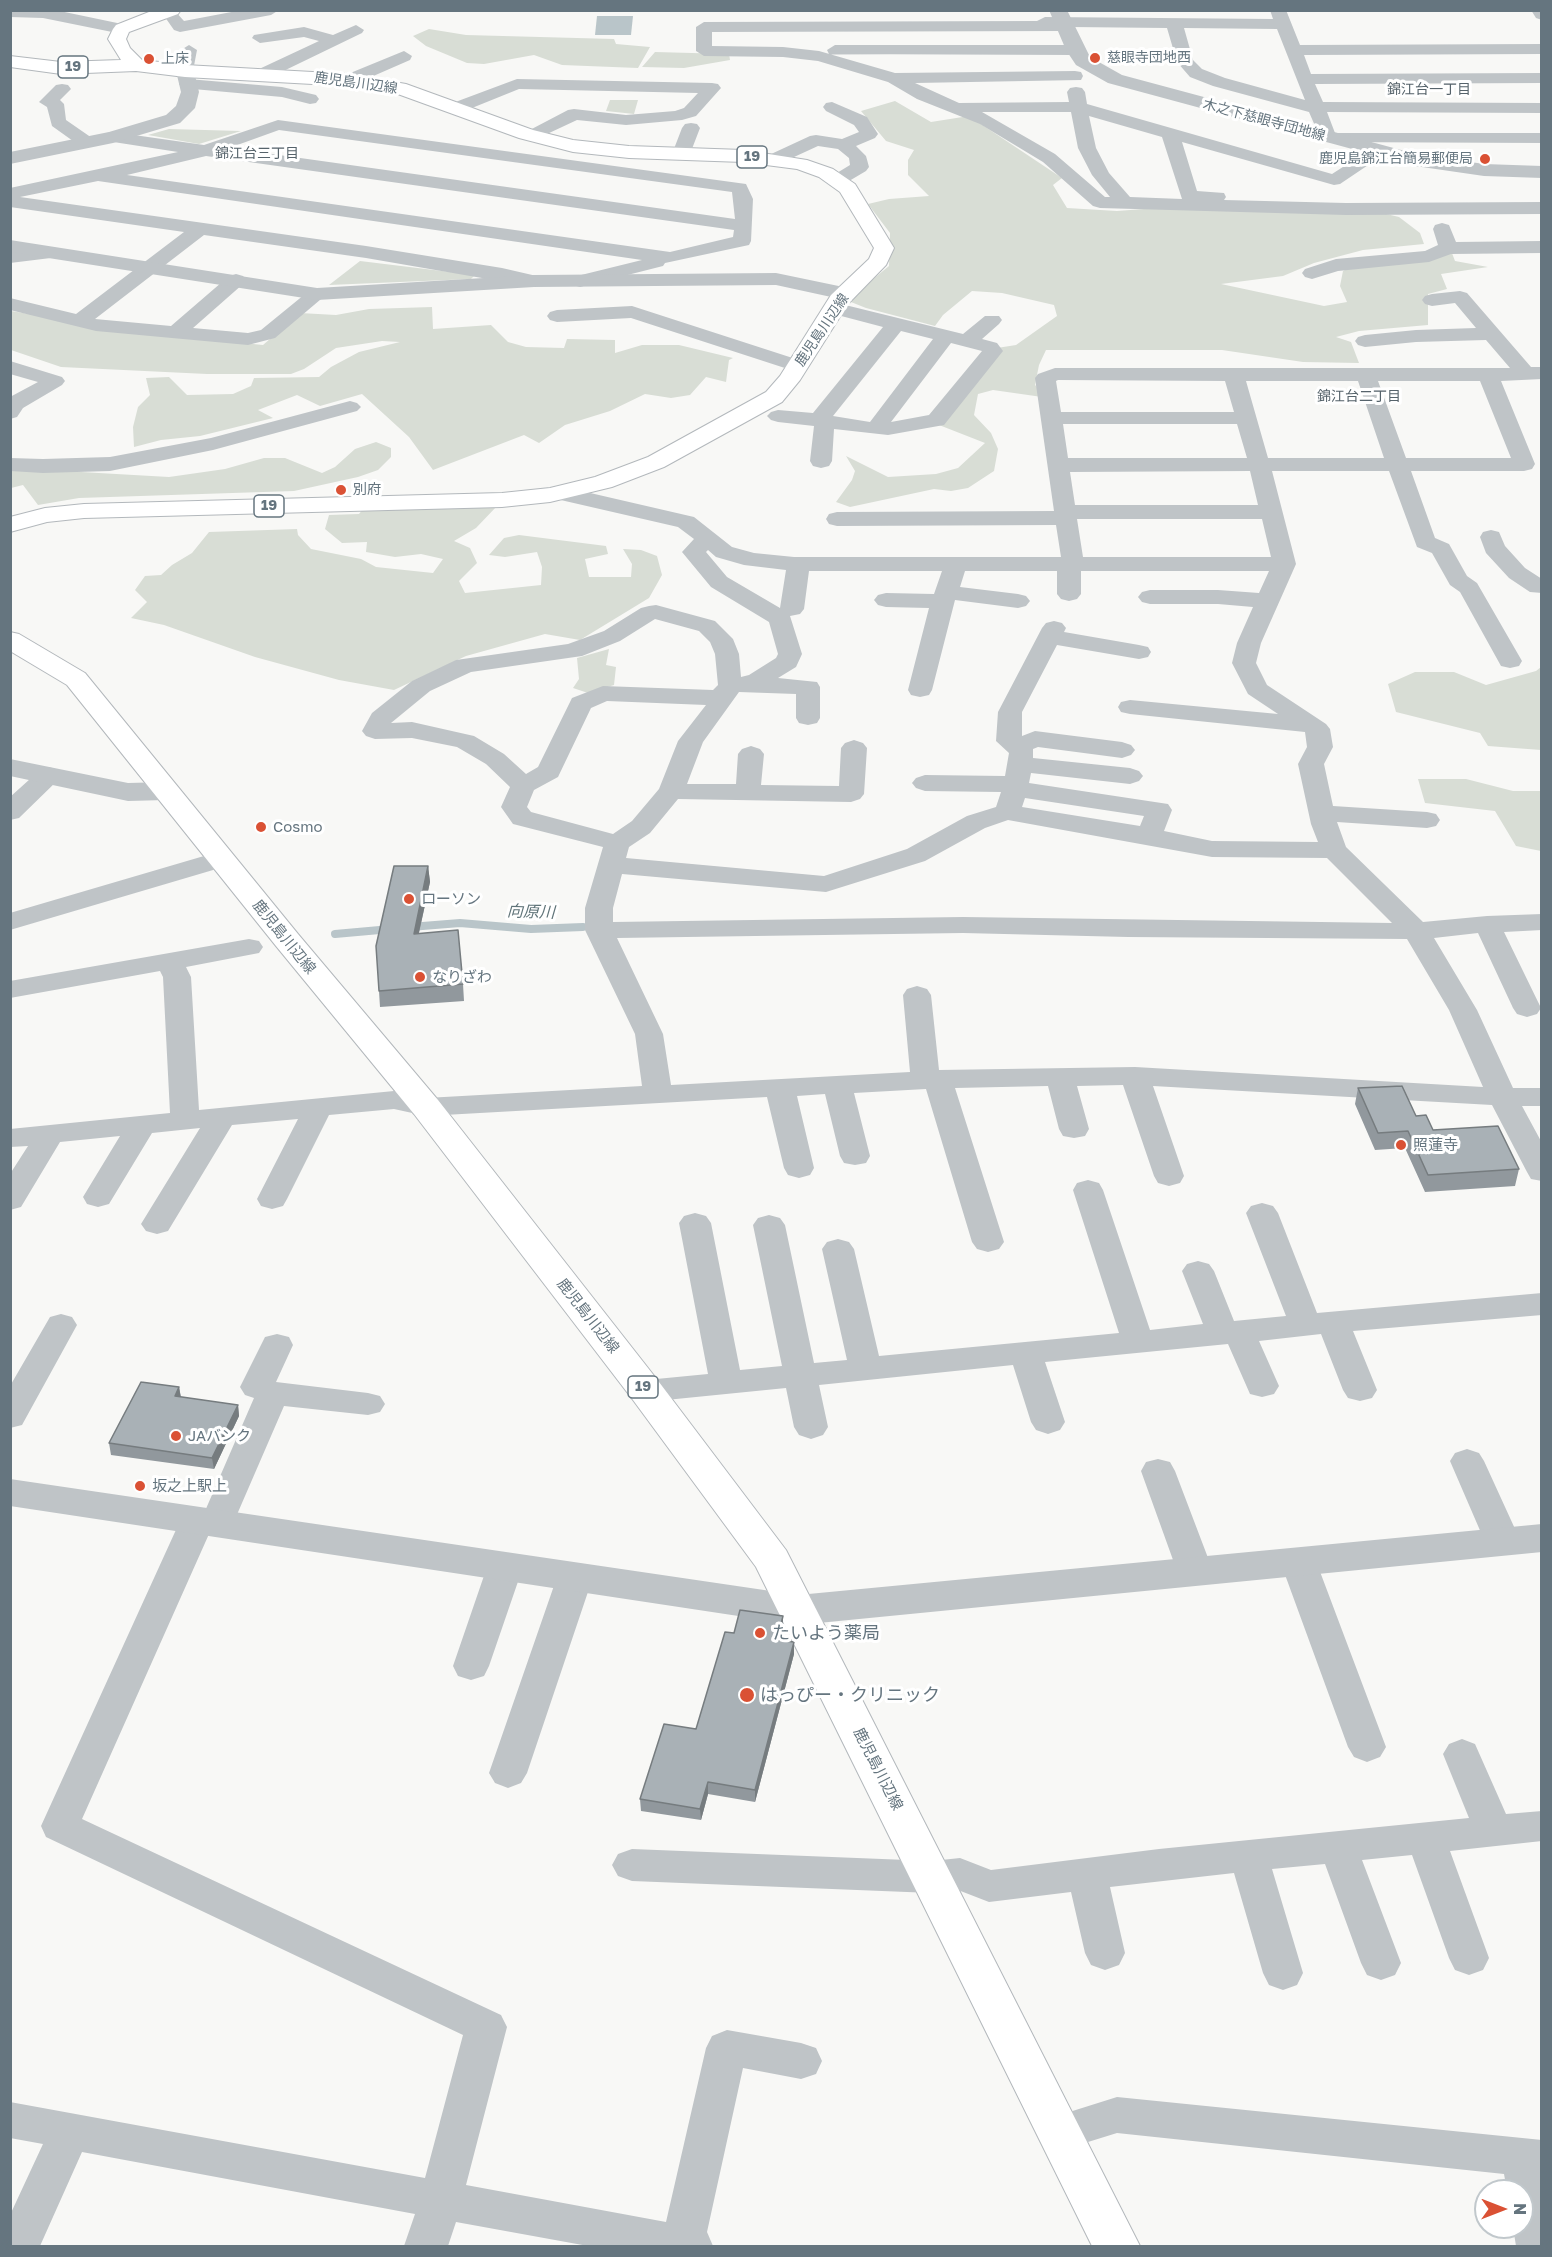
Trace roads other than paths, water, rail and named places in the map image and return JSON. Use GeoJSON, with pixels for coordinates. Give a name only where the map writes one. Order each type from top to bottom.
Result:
{"type":"FeatureCollection","features":[{"type":"Feature","properties":{"kind":"main road"},"geometry":{"type":"LineString","coordinates":[[136,66],[122,50],[117,39],[122,29],[170,11]]}},
{"type":"Feature","properties":{"kind":"main road","name":"鹿児島川辺線"},"geometry":{"type":"LineString","coordinates":[[10,61],[61,68],[136,66],[186,78],[263,74],[349,80],[399,88],[532,136],[595,149],[775,159],[816,168],[838,180],[853,194],[884,248],[879,261],[839,301],[798,366],[774,397],[717,430],[632,472],[603,482],[560,493],[502,500],[84,511],[39,517],[10,525]]}},
{"type":"Feature","properties":{"kind":"main road","name":"鹿児島川辺線"},"geometry":{"type":"LineString","coordinates":[[10,640],[76,679],[166,792],[426,1107],[646,1391],[771,1560],[932,1876],[1116,2247]]}},
{"type":"Feature","properties":{"kind":"street"},"geometry":{"type":"LineString","coordinates":[[170,11],[180,27],[271,10]]}},
{"type":"Feature","properties":{"kind":"street"},"geometry":{"type":"LineString","coordinates":[[705,10],[705,21],[863,19],[1174,22],[1280,17],[1328,138],[1542,138]]}},
{"type":"Feature","properties":{"kind":"street"},"geometry":{"type":"LineString","coordinates":[[1539,10],[1542,15]]}},
{"type":"Feature","properties":{"kind":"street"},"geometry":{"type":"LineString","coordinates":[[10,12],[43,13],[122,29]]}},
{"type":"Feature","properties":{"kind":"street"},"geometry":{"type":"LineString","coordinates":[[863,19],[877,50]]}},
{"type":"Feature","properties":{"kind":"street"},"geometry":{"type":"LineString","coordinates":[[863,19],[704,27],[704,51],[877,50],[1078,62]]}},
{"type":"Feature","properties":{"kind":"street"},"geometry":{"type":"LineString","coordinates":[[1062,20],[1078,62],[1077,107],[1087,148],[1101,175],[1126,204]]}},
{"type":"Feature","properties":{"kind":"street"},"geometry":{"type":"LineString","coordinates":[[1174,22],[1185,62],[1197,73],[1219,82],[1316,108],[1542,108]]}},
{"type":"Feature","properties":{"kind":"street"},"geometry":{"type":"LineString","coordinates":[[263,74],[356,30]]}},
{"type":"Feature","properties":{"kind":"street"},"geometry":{"type":"LineString","coordinates":[[260,38],[304,32],[335,40]]}},
{"type":"Feature","properties":{"kind":"street"},"geometry":{"type":"LineString","coordinates":[[10,158],[113,137],[173,119],[185,108],[190,92],[186,78],[189,50]]}},
{"type":"Feature","properties":{"kind":"street"},"geometry":{"type":"LineString","coordinates":[[1293,50],[1542,50]]}},
{"type":"Feature","properties":{"kind":"street"},"geometry":{"type":"LineString","coordinates":[[783,52],[819,56],[894,78],[950,106],[986,120],[1049,158],[1100,202],[1344,205]]}},
{"type":"Feature","properties":{"kind":"street"},"geometry":{"type":"LineString","coordinates":[[349,80],[404,56]]}},
{"type":"Feature","properties":{"kind":"street"},"geometry":{"type":"LineString","coordinates":[[894,78],[1078,62]]}},
{"type":"Feature","properties":{"kind":"street","name":"木之下慈眼寺団地線"},"geometry":{"type":"LineString","coordinates":[[1078,62],[1115,79],[1380,152],[1484,170],[1542,172]]}},
{"type":"Feature","properties":{"kind":"street"},"geometry":{"type":"LineString","coordinates":[[490,76],[517,84],[712,88],[690,112],[676,116],[626,120],[574,114],[532,136]]}},
{"type":"Feature","properties":{"kind":"street"},"geometry":{"type":"LineString","coordinates":[[186,78],[282,92],[310,99]]}},
{"type":"Feature","properties":{"kind":"street"},"geometry":{"type":"LineString","coordinates":[[1304,79],[1542,78]]}},
{"type":"Feature","properties":{"kind":"street"},"geometry":{"type":"LineString","coordinates":[[456,108],[517,84]]}},
{"type":"Feature","properties":{"kind":"street"},"geometry":{"type":"LineString","coordinates":[[62,89],[48,102],[55,104],[57,123],[86,142]]}},
{"type":"Feature","properties":{"kind":"street"},"geometry":{"type":"LineString","coordinates":[[950,106],[1077,107],[1334,180],[1380,152]]}},
{"type":"Feature","properties":{"kind":"street"},"geometry":{"type":"LineString","coordinates":[[832,107],[861,121],[868,134],[844,145]]}},
{"type":"Feature","properties":{"kind":"street"},"geometry":{"type":"LineString","coordinates":[[10,194],[99,176],[202,151],[278,125],[741,188],[744,199],[742,241],[580,281]]}},
{"type":"Feature","properties":{"kind":"street"},"geometry":{"type":"LineString","coordinates":[[681,154],[691,129]]}},
{"type":"Feature","properties":{"kind":"street"},"geometry":{"type":"LineString","coordinates":[[1170,133],[1189,196],[1344,205],[1542,208]]}},
{"type":"Feature","properties":{"kind":"street"},"geometry":{"type":"LineString","coordinates":[[113,137],[744,226]]}},
{"type":"Feature","properties":{"kind":"street"},"geometry":{"type":"LineString","coordinates":[[1016,138],[1084,137]]}},
{"type":"Feature","properties":{"kind":"street"},"geometry":{"type":"LineString","coordinates":[[775,159],[816,140],[844,145],[857,156],[860,167],[838,180]]}},
{"type":"Feature","properties":{"kind":"street"},"geometry":{"type":"LineString","coordinates":[[366,252],[480,152]]}},
{"type":"Feature","properties":{"kind":"street"},"geometry":{"type":"LineString","coordinates":[[99,176],[670,258]]}},
{"type":"Feature","properties":{"kind":"street"},"geometry":{"type":"LineString","coordinates":[[1334,180],[1344,205]]}},
{"type":"Feature","properties":{"kind":"street"},"geometry":{"type":"LineString","coordinates":[[10,201],[366,252],[534,281]]}},
{"type":"Feature","properties":{"kind":"street"},"geometry":{"type":"LineString","coordinates":[[1436,208],[1448,248]]}},
{"type":"Feature","properties":{"kind":"street"},"geometry":{"type":"LineString","coordinates":[[81,320],[200,229]]}},
{"type":"Feature","properties":{"kind":"street"},"geometry":{"type":"LineString","coordinates":[[10,246],[317,294],[534,281],[776,279],[896,324],[990,347],[993,351],[936,420],[888,429],[875,429],[823,420],[778,416]]}},
{"type":"Feature","properties":{"kind":"street"},"geometry":{"type":"LineString","coordinates":[[1312,273],[1336,265],[1430,256],[1448,248],[1542,247]]}},
{"type":"Feature","properties":{"kind":"street"},"geometry":{"type":"LineString","coordinates":[[10,257],[52,253]]}},
{"type":"Feature","properties":{"kind":"street"},"geometry":{"type":"LineString","coordinates":[[176,332],[236,280]]}},
{"type":"Feature","properties":{"kind":"street"},"geometry":{"type":"LineString","coordinates":[[10,304],[96,325],[248,339],[268,334],[317,294]]}},
{"type":"Feature","properties":{"kind":"street"},"geometry":{"type":"LineString","coordinates":[[1432,300],[1460,297],[1492,334],[1534,373]]}},
{"type":"Feature","properties":{"kind":"street"},"geometry":{"type":"LineString","coordinates":[[557,316],[632,312],[798,366]]}},
{"type":"Feature","properties":{"kind":"street"},"geometry":{"type":"LineString","coordinates":[[967,341],[992,320]]}},
{"type":"Feature","properties":{"kind":"street"},"geometry":{"type":"LineString","coordinates":[[821,461],[823,420],[896,324]]}},
{"type":"Feature","properties":{"kind":"street"},"geometry":{"type":"LineString","coordinates":[[1365,341],[1416,336],[1492,334]]}},
{"type":"Feature","properties":{"kind":"street"},"geometry":{"type":"LineString","coordinates":[[875,429],[946,336]]}},
{"type":"Feature","properties":{"kind":"street"},"geometry":{"type":"LineString","coordinates":[[10,367],[56,381],[13,405]]}},
{"type":"Feature","properties":{"kind":"street"},"geometry":{"type":"LineString","coordinates":[[1070,594],[1071,564],[1067,515],[1045,378],[1055,374],[1488,375],[1534,373]]}},
{"type":"Feature","properties":{"kind":"street"},"geometry":{"type":"LineString","coordinates":[[1234,375],[1260,464],[1284,564],[1249,643],[1244,663],[1257,689],[1317,729],[1320,747],[1311,764],[1322,813],[1334,850],[1416,931],[1464,1010],[1502,1097],[1542,1172]]}},
{"type":"Feature","properties":{"kind":"street"},"geometry":{"type":"LineString","coordinates":[[1366,375],[1425,542],[1441,549],[1458,580],[1469,588],[1510,661]]}},
{"type":"Feature","properties":{"kind":"street"},"geometry":{"type":"LineString","coordinates":[[1059,465],[1524,464],[1488,375]]}},
{"type":"Feature","properties":{"kind":"street"},"geometry":{"type":"LineString","coordinates":[[10,464],[43,466],[110,464],[213,444],[350,407]]}},
{"type":"Feature","properties":{"kind":"street"},"geometry":{"type":"LineString","coordinates":[[1052,418],[1246,418]]}},
{"type":"Feature","properties":{"kind":"street"},"geometry":{"type":"LineString","coordinates":[[560,493],[606,506],[653,513],[686,522],[724,552],[752,560],[798,564],[1284,564]]}},
{"type":"Feature","properties":{"kind":"street"},"geometry":{"type":"LineString","coordinates":[[837,519],[1272,512]]}},
{"type":"Feature","properties":{"kind":"street"},"geometry":{"type":"LineString","coordinates":[[1491,537],[1494,548],[1517,573],[1538,586],[1542,586]]}},
{"type":"Feature","properties":{"kind":"street"},"geometry":{"type":"LineString","coordinates":[[658,1095],[649,1035],[599,930],[599,908],[614,854],[641,827],[671,791],[691,741],[731,690],[758,680],[787,662],[790,654],[780,618],[719,582],[693,552],[707,539]]}},
{"type":"Feature","properties":{"kind":"street"},"geometry":{"type":"LineString","coordinates":[[792,609],[798,564]]}},
{"type":"Feature","properties":{"kind":"street"},"geometry":{"type":"LineString","coordinates":[[920,690],[956,564]]}},
{"type":"Feature","properties":{"kind":"street"},"geometry":{"type":"LineString","coordinates":[[886,600],[945,597],[1018,601]]}},
{"type":"Feature","properties":{"kind":"street"},"geometry":{"type":"LineString","coordinates":[[1150,597],[1218,597],[1267,601]]}},
{"type":"Feature","properties":{"kind":"street"},"geometry":{"type":"LineString","coordinates":[[522,786],[495,759],[465,741],[412,730],[375,731],[381,718],[421,686],[465,665],[573,651],[612,636],[649,613],[656,612],[707,626],[721,639],[727,654],[731,690]]}},
{"type":"Feature","properties":{"kind":"street"},"geometry":{"type":"LineString","coordinates":[[1015,779],[1009,741],[1010,712],[1052,632],[1139,652]]}},
{"type":"Feature","properties":{"kind":"street"},"geometry":{"type":"LineString","coordinates":[[815,708],[808,687],[603,693],[581,703],[549,772],[522,786],[514,807],[522,818],[614,854],[826,884],[916,855],[976,822],[1015,779],[1035,739],[1122,750]]}},
{"type":"Feature","properties":{"kind":"street"},"geometry":{"type":"LineString","coordinates":[[1130,707],[1312,725]]}},
{"type":"Feature","properties":{"kind":"street"},"geometry":{"type":"LineString","coordinates":[[671,791],[851,794],[854,748]]}},
{"type":"Feature","properties":{"kind":"street"},"geometry":{"type":"LineString","coordinates":[[748,792],[751,754]]}},
{"type":"Feature","properties":{"kind":"street"},"geometry":{"type":"LineString","coordinates":[[10,767],[128,792],[166,792]]}},
{"type":"Feature","properties":{"kind":"street"},"geometry":{"type":"LineString","coordinates":[[10,812],[49,775]]}},
{"type":"Feature","properties":{"kind":"street"},"geometry":{"type":"LineString","coordinates":[[925,783],[1130,776]]}},
{"type":"Feature","properties":{"kind":"street"},"geometry":{"type":"LineString","coordinates":[[1015,779],[1149,836],[1212,849],[1334,850]]}},
{"type":"Feature","properties":{"kind":"street"},"geometry":{"type":"LineString","coordinates":[[1322,813],[1427,820]]}},
{"type":"Feature","properties":{"kind":"street"},"geometry":{"type":"LineString","coordinates":[[10,922],[221,859]]}},
{"type":"Feature","properties":{"kind":"street"},"geometry":{"type":"LineString","coordinates":[[599,930],[963,925],[1128,929],[1416,931],[1487,924],[1542,922]]}},
{"type":"Feature","properties":{"kind":"street"},"geometry":{"type":"LineString","coordinates":[[1487,924],[1527,1008]]}},
{"type":"Feature","properties":{"kind":"street"},"geometry":{"type":"LineString","coordinates":[[10,990],[249,947]]}},
{"type":"Feature","properties":{"kind":"street"},"geometry":{"type":"LineString","coordinates":[[170,962],[177,977],[185,1121]]}},
{"type":"Feature","properties":{"kind":"street"},"geometry":{"type":"LineString","coordinates":[[916,995],[932,1079],[988,1242]]}},
{"type":"Feature","properties":{"kind":"street"},"geometry":{"type":"LineString","coordinates":[[1135,1076],[1169,1176]]}},
{"type":"Feature","properties":{"kind":"street"},"geometry":{"type":"LineString","coordinates":[[10,1138],[394,1100],[426,1107],[932,1079],[1135,1076],[1502,1097],[1542,1097]]}},
{"type":"Feature","properties":{"kind":"street"},"geometry":{"type":"LineString","coordinates":[[1060,1077],[1074,1130]]}},
{"type":"Feature","properties":{"kind":"street"},"geometry":{"type":"LineString","coordinates":[[837,1085],[855,1156]]}},
{"type":"Feature","properties":{"kind":"street"},"geometry":{"type":"LineString","coordinates":[[780,1088],[799,1168]]}},
{"type":"Feature","properties":{"kind":"street"},"geometry":{"type":"LineString","coordinates":[[272,1199],[318,1108]]}},
{"type":"Feature","properties":{"kind":"street"},"geometry":{"type":"LineString","coordinates":[[157,1224],[222,1117]]}},
{"type":"Feature","properties":{"kind":"street"},"geometry":{"type":"LineString","coordinates":[[98,1197],[142,1125]]}},
{"type":"Feature","properties":{"kind":"street"},"geometry":{"type":"LineString","coordinates":[[10,1200],[50,1134]]}},
{"type":"Feature","properties":{"kind":"street"},"geometry":{"type":"LineString","coordinates":[[1088,1190],[1138,1342]]}},
{"type":"Feature","properties":{"kind":"street"},"geometry":{"type":"LineString","coordinates":[[1262,1213],[1319,1324],[1360,1390]]}},
{"type":"Feature","properties":{"kind":"street"},"geometry":{"type":"LineString","coordinates":[[695,1222],[726,1383]]}},
{"type":"Feature","properties":{"kind":"street"},"geometry":{"type":"LineString","coordinates":[[769,1225],[811,1427]]}},
{"type":"Feature","properties":{"kind":"street"},"geometry":{"type":"LineString","coordinates":[[838,1249],[866,1369]]}},
{"type":"Feature","properties":{"kind":"street"},"geometry":{"type":"LineString","coordinates":[[1198,1271],[1262,1386]]}},
{"type":"Feature","properties":{"kind":"street"},"geometry":{"type":"LineString","coordinates":[[646,1391],[1542,1304]]}},
{"type":"Feature","properties":{"kind":"street"},"geometry":{"type":"LineString","coordinates":[[10,1417],[62,1325]]}},
{"type":"Feature","properties":{"kind":"street"},"geometry":{"type":"LineString","coordinates":[[277,1345],[257,1387],[273,1393],[368,1404]]}},
{"type":"Feature","properties":{"kind":"street"},"geometry":{"type":"LineString","coordinates":[[1025,1353],[1048,1422]]}},
{"type":"Feature","properties":{"kind":"street"},"geometry":{"type":"LineString","coordinates":[[273,1393],[207,1522],[60,1826],[486,2027],[441,2200],[426,2247]]}},
{"type":"Feature","properties":{"kind":"street"},"geometry":{"type":"LineString","coordinates":[[1467,1461],[1503,1542]]}},
{"type":"Feature","properties":{"kind":"street"},"geometry":{"type":"LineString","coordinates":[[1158,1472],[1195,1571]]}},
{"type":"Feature","properties":{"kind":"street"},"geometry":{"type":"LineString","coordinates":[[10,1492],[798,1610],[1542,1538]]}},
{"type":"Feature","properties":{"kind":"street"},"geometry":{"type":"LineString","coordinates":[[1298,1562],[1367,1747]]}},
{"type":"Feature","properties":{"kind":"street"},"geometry":{"type":"LineString","coordinates":[[471,1666],[505,1567]]}},
{"type":"Feature","properties":{"kind":"street"},"geometry":{"type":"LineString","coordinates":[[508,1773],[575,1577]]}},
{"type":"Feature","properties":{"kind":"street"},"geometry":{"type":"LineString","coordinates":[[1462,1754],[1493,1831]]}},
{"type":"Feature","properties":{"kind":"street"},"geometry":{"type":"LineString","coordinates":[[633,1865],[932,1876],[960,1874],[989,1886],[1542,1826]]}},
{"type":"Feature","properties":{"kind":"street"},"geometry":{"type":"LineString","coordinates":[[1426,1838],[1469,1958]]}},
{"type":"Feature","properties":{"kind":"street"},"geometry":{"type":"LineString","coordinates":[[1338,1847],[1381,1964]]}},
{"type":"Feature","properties":{"kind":"street"},"geometry":{"type":"LineString","coordinates":[[1249,1856],[1283,1973]]}},
{"type":"Feature","properties":{"kind":"street"},"geometry":{"type":"LineString","coordinates":[[1088,1874],[1105,1953]]}},
{"type":"Feature","properties":{"kind":"street"},"geometry":{"type":"LineString","coordinates":[[10,2120],[687,2246],[728,2048],[801,2061]]}},
{"type":"Feature","properties":{"kind":"street"},"geometry":{"type":"LineString","coordinates":[[1059,2133],[1117,2115],[1532,2158],[1538,2247]]}},
{"type":"Feature","properties":{"kind":"street"},"geometry":{"type":"LineString","coordinates":[[18,2247],[70,2131]]}},
{"type":"Feature","properties":{"kind":"waterway","name":"向原川"},"geometry":{"type":"LineString","coordinates":[[410,927],[460,923],[531,929],[583,927]]}},
{"type":"Feature","properties":{"kind":"waterway","name":"向原川"},"geometry":{"type":"LineString","coordinates":[[335,934],[391,929]]}},
{"type":"Feature","properties":{"kind":"place","name":"慈眼寺団地西"},"geometry":{"type":"Point","coordinates":[1095,58]}},
{"type":"Feature","properties":{"kind":"place","name":"上床"},"geometry":{"type":"Point","coordinates":[149,59]}},
{"type":"Feature","properties":{"kind":"place","name":"鹿児島錦江台簡易郵便局"},"geometry":{"type":"Point","coordinates":[1485,159]}},
{"type":"Feature","properties":{"kind":"place","name":"別府"},"geometry":{"type":"Point","coordinates":[341,490]}},
{"type":"Feature","properties":{"kind":"place","name":"Cosmo"},"geometry":{"type":"Point","coordinates":[261,827]}},
{"type":"Feature","properties":{"kind":"place","name":"ローソン"},"geometry":{"type":"Point","coordinates":[409,899]}},
{"type":"Feature","properties":{"kind":"place","name":"なりざわ"},"geometry":{"type":"Point","coordinates":[420,977]}},
{"type":"Feature","properties":{"kind":"place","name":"照蓮寺"},"geometry":{"type":"Point","coordinates":[1401,1145]}},
{"type":"Feature","properties":{"kind":"place","name":"JAバンク"},"geometry":{"type":"Point","coordinates":[176,1436]}},
{"type":"Feature","properties":{"kind":"place","name":"坂之上駅上"},"geometry":{"type":"Point","coordinates":[140,1486]}},
{"type":"Feature","properties":{"kind":"place","name":"たいよう薬局"},"geometry":{"type":"Point","coordinates":[760,1633]}},
{"type":"Feature","properties":{"kind":"place","name":"はっぴー・クリニック"},"geometry":{"type":"Point","coordinates":[747,1695]}},
{"type":"Feature","properties":{"kind":"district","name":"錦江台一丁目"},"geometry":{"type":"Point","coordinates":[1429,90]}},
{"type":"Feature","properties":{"kind":"district","name":"錦江台三丁目"},"geometry":{"type":"Point","coordinates":[257,154]}},
{"type":"Feature","properties":{"kind":"district","name":"錦江台二丁目"},"geometry":{"type":"Point","coordinates":[1359,397]}}]}
